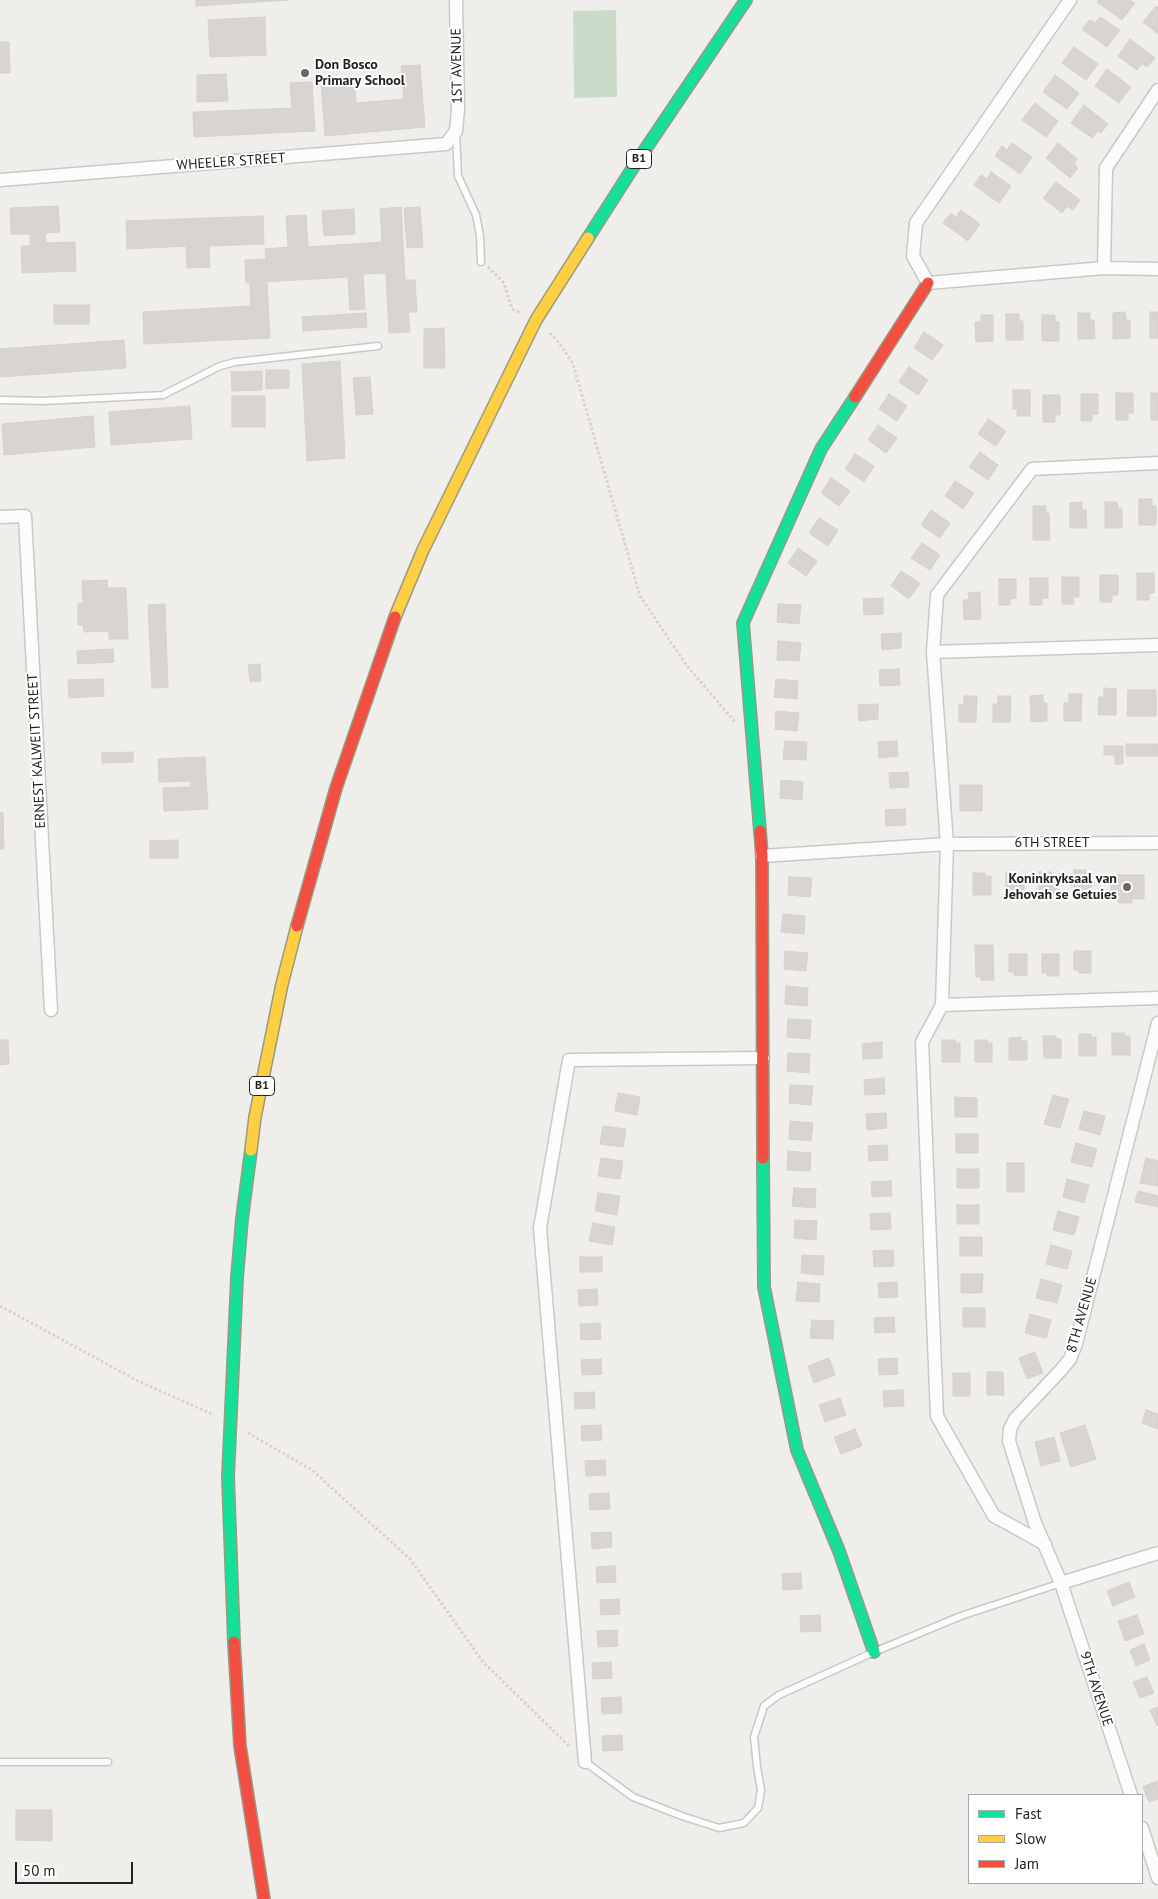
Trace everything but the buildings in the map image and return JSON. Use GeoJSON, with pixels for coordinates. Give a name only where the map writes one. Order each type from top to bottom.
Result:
{"type":"FeatureCollection","features":[{"type":"Feature","properties":{"kind":"main road","name":"B1"},"geometry":{"type":"LineString","coordinates":[[264,1899],[240,1746],[231,1585],[228,1477],[236,1278],[255,1117],[282,984],[336,788],[395,618],[423,550],[536,320],[629,174],[746,0]]}},
{"type":"Feature","properties":{"kind":"main road"},"geometry":{"type":"LineString","coordinates":[[874,1652],[839,1551],[797,1450],[764,1287],[762,856],[743,623],[821,449],[928,283]]}},
{"type":"Feature","properties":{"kind":"street","name":"1ST AVENUE"},"geometry":{"type":"LineString","coordinates":[[456,0],[458,108],[456,131]]}},
{"type":"Feature","properties":{"kind":"street"},"geometry":{"type":"LineString","coordinates":[[1070,0],[916,223],[913,256],[928,283],[1104,268],[1158,269]]}},
{"type":"Feature","properties":{"kind":"street"},"geometry":{"type":"LineString","coordinates":[[1104,268],[1106,168],[1158,90]]}},
{"type":"Feature","properties":{"kind":"street","name":"WHEELER STREET"},"geometry":{"type":"LineString","coordinates":[[0,180],[432,146],[446,144],[456,131]]}},
{"type":"Feature","properties":{"kind":"street"},"geometry":{"type":"LineString","coordinates":[[1045,1544],[994,1516],[937,1416],[922,1042],[942,1005],[947,844],[932,652],[936,596],[1032,469],[1158,463]]}},
{"type":"Feature","properties":{"kind":"street","name":"ERNEST KALWEIT STREET"},"geometry":{"type":"LineString","coordinates":[[0,517],[25,516],[51,1010]]}},
{"type":"Feature","properties":{"kind":"street"},"geometry":{"type":"LineString","coordinates":[[932,652],[1158,645]]}},
{"type":"Feature","properties":{"kind":"street","name":"6TH STREET"},"geometry":{"type":"LineString","coordinates":[[762,856],[947,844],[1158,843]]}},
{"type":"Feature","properties":{"kind":"street"},"geometry":{"type":"LineString","coordinates":[[942,1005],[1158,998]]}},
{"type":"Feature","properties":{"kind":"street","name":"8TH AVENUE"},"geometry":{"type":"LineString","coordinates":[[1061,1583],[1035,1523],[1009,1441],[1010,1429],[1015,1419],[1070,1359],[1076,1344],[1158,1023]]}},
{"type":"Feature","properties":{"kind":"street"},"geometry":{"type":"LineString","coordinates":[[585,1762],[540,1228],[569,1060],[763,1058]]}},
{"type":"Feature","properties":{"kind":"street"},"geometry":{"type":"LineString","coordinates":[[1061,1583],[1158,1553]]}},
{"type":"Feature","properties":{"kind":"street","name":"9TH AVENUE"},"geometry":{"type":"LineString","coordinates":[[1061,1583],[1131,1794]]}},
{"type":"Feature","properties":{"kind":"street"},"geometry":{"type":"LineString","coordinates":[[1143,1831],[1158,1878]]}},
{"type":"Feature","properties":{"kind":"lane"},"geometry":{"type":"LineString","coordinates":[[456,131],[458,176],[476,215],[480,236],[481,262]]}},
{"type":"Feature","properties":{"kind":"lane"},"geometry":{"type":"LineString","coordinates":[[0,400],[43,401],[163,395],[220,366],[235,362],[378,346]]}},
{"type":"Feature","properties":{"kind":"lane"},"geometry":{"type":"LineString","coordinates":[[585,1762],[633,1797],[682,1816],[719,1828],[744,1823],[758,1808],[761,1790],[754,1737],[764,1706],[779,1695],[874,1652],[961,1616],[1061,1583]]}},
{"type":"Feature","properties":{"kind":"lane"},"geometry":{"type":"LineString","coordinates":[[0,1762],[108,1762]]}},
{"type":"Feature","properties":{"kind":"path"},"geometry":{"type":"LineString","coordinates":[[481,262],[504,282],[512,308],[536,320],[560,344],[573,364],[640,596],[687,666],[752,742]]}},
{"type":"Feature","properties":{"kind":"path"},"geometry":{"type":"LineString","coordinates":[[0,1306],[138,1381],[230,1422],[312,1470],[410,1559],[483,1662],[585,1762]]}},
{"type":"Feature","properties":{"kind":"green space"},"geometry":{"type":"Polygon","coordinates":[[[616,10],[617,97],[574,98],[573,11],[616,10]]]}},
{"type":"Feature","properties":{"kind":"traffic: fast"},"geometry":{"type":"LineString","coordinates":[[588,238],[746,0]]}},
{"type":"Feature","properties":{"kind":"traffic: fast"},"geometry":{"type":"LineString","coordinates":[[760,831],[743,623],[821,449],[855,397]]}},
{"type":"Feature","properties":{"kind":"traffic: fast"},"geometry":{"type":"LineString","coordinates":[[234,1642],[228,1477],[237,1278],[251,1150]]}},
{"type":"Feature","properties":{"kind":"traffic: fast"},"geometry":{"type":"LineString","coordinates":[[763,1158],[764,1287],[797,1450],[839,1551],[874,1652]]}},
{"type":"Feature","properties":{"kind":"traffic: slow"},"geometry":{"type":"LineString","coordinates":[[395,617],[423,550],[536,320],[588,238]]}},
{"type":"Feature","properties":{"kind":"traffic: slow"},"geometry":{"type":"LineString","coordinates":[[251,1150],[255,1117],[282,984],[297,926]]}},
{"type":"Feature","properties":{"kind":"traffic: jam"},"geometry":{"type":"LineString","coordinates":[[855,397],[928,283]]}},
{"type":"Feature","properties":{"kind":"traffic: jam"},"geometry":{"type":"LineString","coordinates":[[297,926],[336,788],[395,617]]}},
{"type":"Feature","properties":{"kind":"traffic: jam"},"geometry":{"type":"LineString","coordinates":[[760,831],[762,856],[763,1158]]}},
{"type":"Feature","properties":{"kind":"traffic: jam"},"geometry":{"type":"LineString","coordinates":[[234,1642],[240,1746],[264,1899]]}},
{"type":"Feature","properties":{"kind":"place","name":"Don Bosco Primary School"},"geometry":{"type":"Point","coordinates":[305,73]}},
{"type":"Feature","properties":{"kind":"place","name":"Koninkryksaal van Jehovah se Getuies"},"geometry":{"type":"Point","coordinates":[1127,887]}}]}
